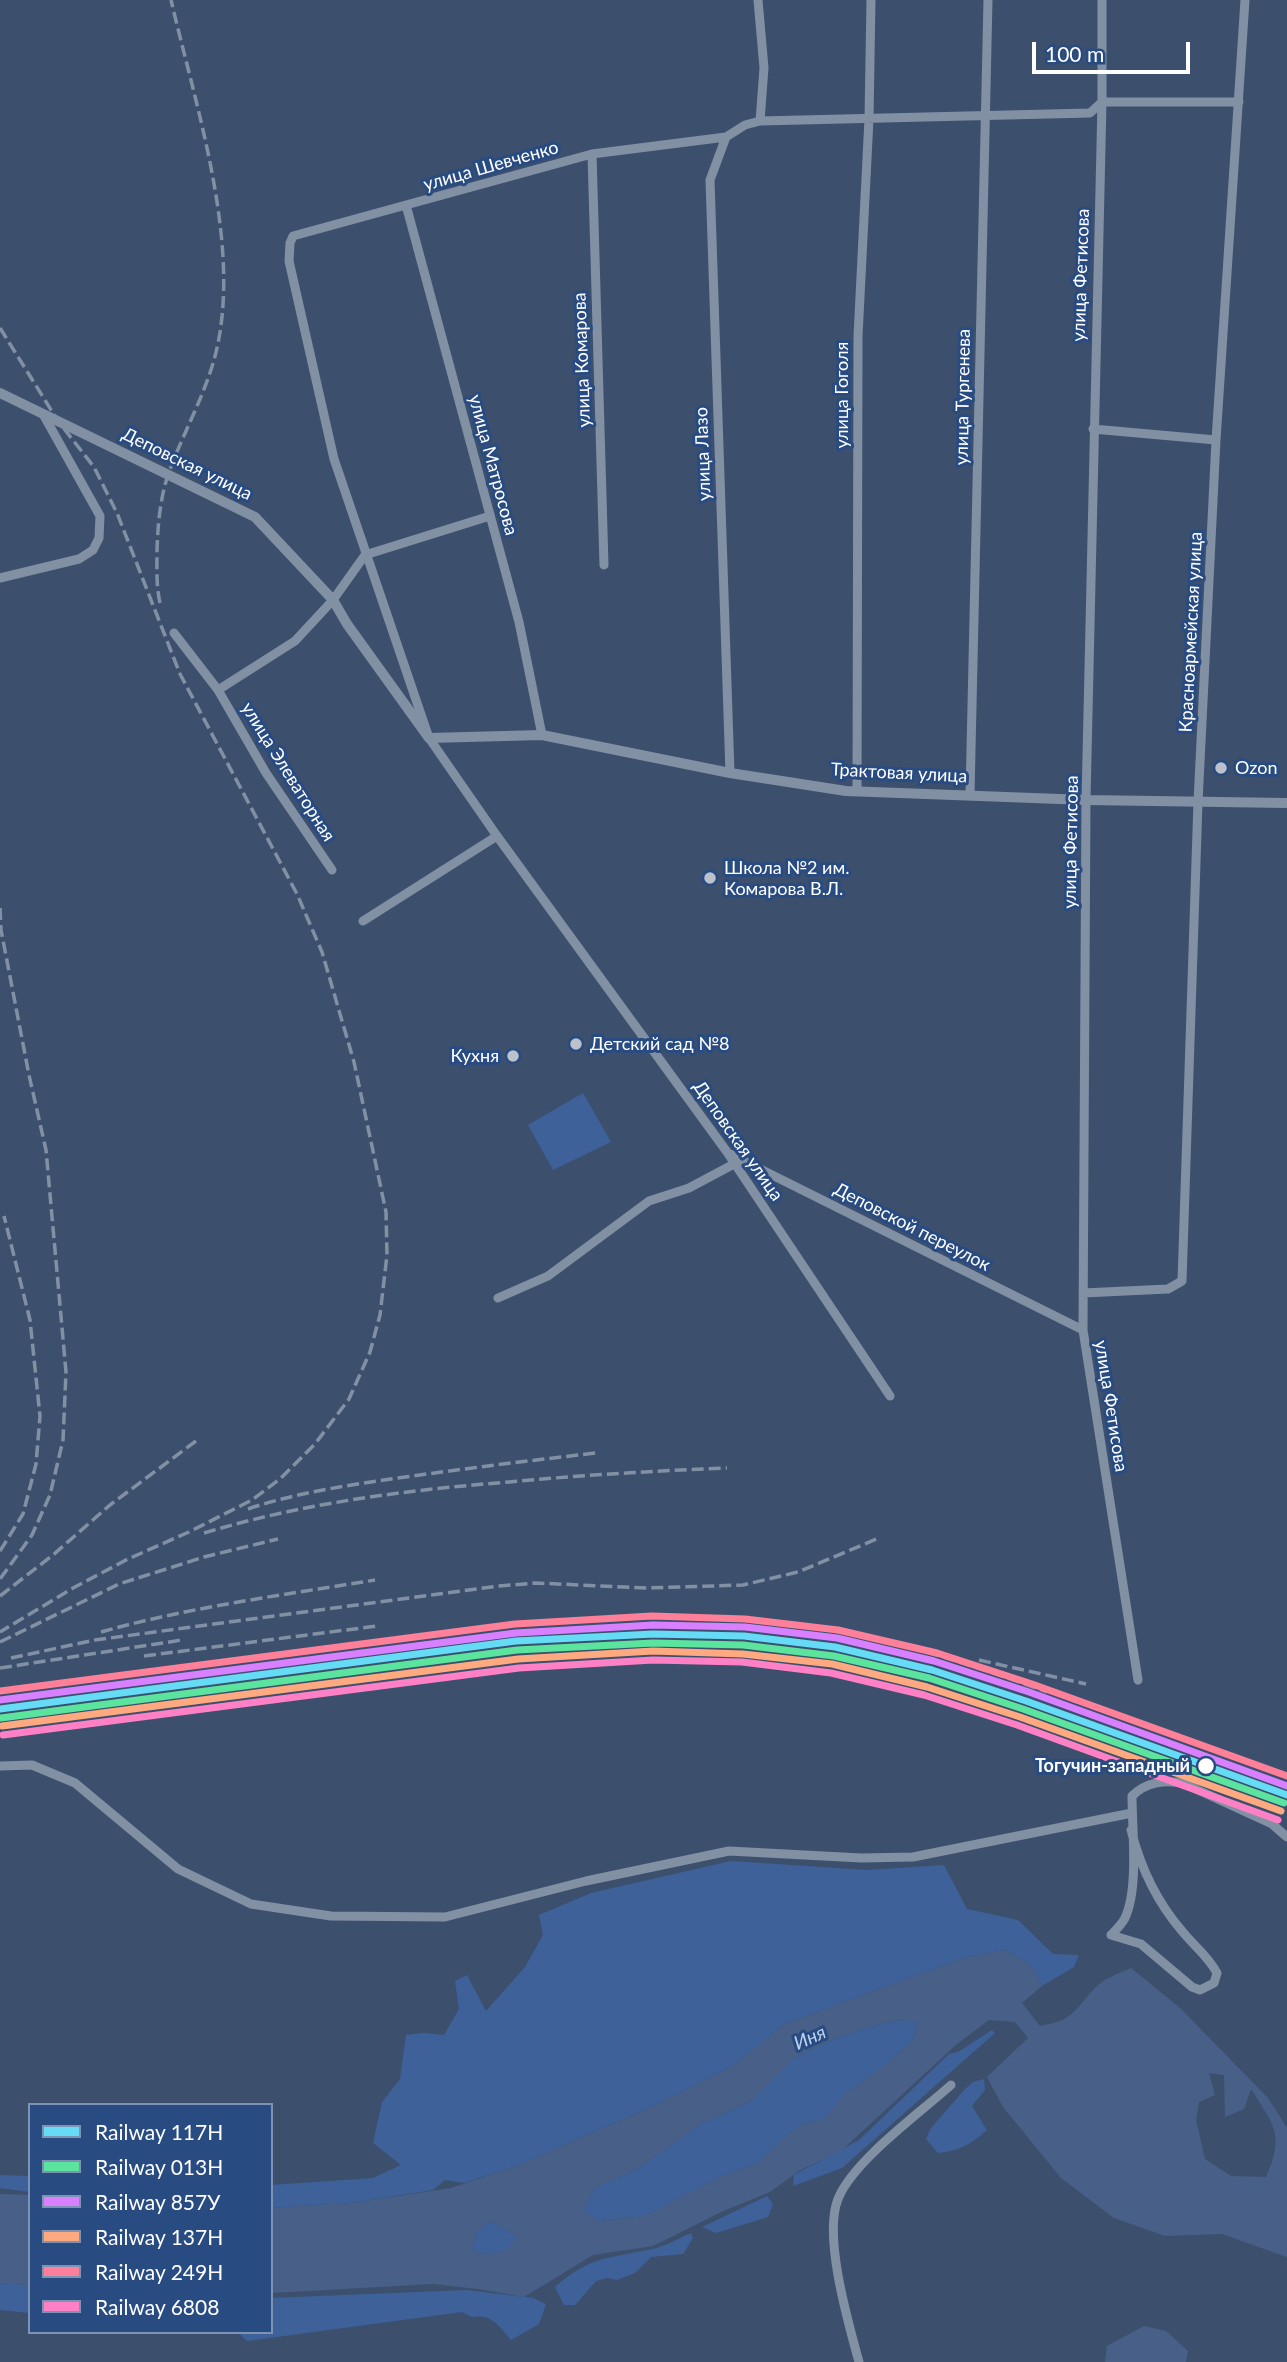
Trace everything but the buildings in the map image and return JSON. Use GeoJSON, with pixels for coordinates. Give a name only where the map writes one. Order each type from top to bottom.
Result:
{"type":"FeatureCollection","features":[{"type":"Feature","properties":{"kind":"street"},"geometry":{"type":"LineString","coordinates":[[758,0],[764,68],[760,121],[1090,113],[1102,102],[1239,102]]}},
{"type":"Feature","properties":{"kind":"street","name":"улица Гоголя"},"geometry":{"type":"LineString","coordinates":[[857,791],[858,336],[869,119],[871,0]]}},
{"type":"Feature","properties":{"kind":"street","name":"улица Тургенева"},"geometry":{"type":"LineString","coordinates":[[970,794],[988,0]]}},
{"type":"Feature","properties":{"kind":"street","name":"улица Фетисова"},"geometry":{"type":"LineString","coordinates":[[1102,0],[1086,800],[1083,1330],[1138,1681]]}},
{"type":"Feature","properties":{"kind":"street","name":"Красноармейская улица"},"geometry":{"type":"LineString","coordinates":[[1083,1293],[1168,1289],[1182,1282],[1198,802],[1216,440],[1245,0]]}},
{"type":"Feature","properties":{"kind":"street","name":"улица Шевченко"},"geometry":{"type":"LineString","coordinates":[[289,261],[293,236],[592,154],[726,137],[745,125],[760,121]]}},
{"type":"Feature","properties":{"kind":"street","name":"улица Лазо"},"geometry":{"type":"LineString","coordinates":[[726,137],[710,180],[730,773]]}},
{"type":"Feature","properties":{"kind":"street","name":"улица Комарова"},"geometry":{"type":"LineString","coordinates":[[592,154],[604,565]]}},
{"type":"Feature","properties":{"kind":"street","name":"улица Матросова"},"geometry":{"type":"LineString","coordinates":[[406,205],[519,622],[542,735]]}},
{"type":"Feature","properties":{"kind":"street","name":"Деповская улица"},"geometry":{"type":"LineString","coordinates":[[289,261],[334,459],[429,738]]}},
{"type":"Feature","properties":{"kind":"street","name":"Деповская улица"},"geometry":{"type":"LineString","coordinates":[[0,393],[255,517],[333,600],[347,624],[497,836],[727,1152],[890,1396]]}},
{"type":"Feature","properties":{"kind":"street"},"geometry":{"type":"LineString","coordinates":[[0,578],[79,559],[93,550],[99,538],[100,516],[43,414]]}},
{"type":"Feature","properties":{"kind":"street"},"geometry":{"type":"LineString","coordinates":[[1093,429],[1216,440]]}},
{"type":"Feature","properties":{"kind":"street"},"geometry":{"type":"LineString","coordinates":[[218,690],[295,641],[333,600],[365,555],[490,516]]}},
{"type":"Feature","properties":{"kind":"street","name":"улица Элеваторная"},"geometry":{"type":"LineString","coordinates":[[174,633],[218,690],[266,772],[332,870]]}},
{"type":"Feature","properties":{"kind":"street","name":"Трактовая улица"},"geometry":{"type":"LineString","coordinates":[[429,738],[542,735],[730,773],[857,791],[1086,800],[1287,803]]}},
{"type":"Feature","properties":{"kind":"street"},"geometry":{"type":"LineString","coordinates":[[363,921],[497,836]]}},
{"type":"Feature","properties":{"kind":"street","name":"Деповской переулок"},"geometry":{"type":"LineString","coordinates":[[727,1152],[1083,1330]]}},
{"type":"Feature","properties":{"kind":"street"},"geometry":{"type":"LineString","coordinates":[[498,1298],[548,1276],[649,1201],[689,1188],[734,1164]]}},
{"type":"Feature","properties":{"kind":"street"},"geometry":{"type":"LineString","coordinates":[[0,1766],[32,1765],[75,1783],[178,1869],[251,1904],[331,1916],[445,1917],[586,1881],[729,1852],[861,1858],[913,1857],[1132,1813]]}},
{"type":"Feature","properties":{"kind":"street"},"geometry":{"type":"LineString","coordinates":[[1131,1830],[1150,1886],[1183,1933],[1212,1963],[1217,1973],[1214,1983],[1200,1990],[1192,1987],[1141,1944],[1111,1935],[1125,1919],[1132,1895],[1131,1830],[1132,1796],[1137,1790],[1170,1780],[1185,1784],[1272,1824],[1287,1837]]}},
{"type":"Feature","properties":{"kind":"street"},"geometry":{"type":"LineString","coordinates":[[859,2362],[832,2236],[837,2201],[852,2176],[869,2158],[951,2085]]}},
{"type":"Feature","properties":{"kind":"shaded area"},"geometry":{"type":"Polygon","coordinates":[[[583,1093],[611,1142],[553,1170],[528,1125],[583,1093]]]}},
{"type":"Feature","properties":{"kind":"shaded area"},"geometry":{"type":"Polygon","coordinates":[[[731,1861],[867,1870],[944,1865],[967,1909],[1018,1920],[1053,1954],[1079,1955],[1074,1967],[1042,1986],[1030,1964],[1004,1950],[964,1958],[785,2024],[734,2065],[669,2099],[519,2165],[464,2183],[445,2180],[433,2190],[352,2203],[273,2208],[273,2185],[373,2178],[401,2165],[373,2143],[382,2102],[400,2079],[406,2035],[444,2035],[459,2009],[455,1981],[467,1975],[486,2011],[525,1967],[543,1935],[539,1915],[591,1893],[731,1861]]]}},
{"type":"Feature","properties":{"kind":"shaded area"},"geometry":{"type":"Polygon","coordinates":[[[900,2020],[919,2021],[912,2042],[846,2093],[824,2119],[798,2126],[758,2163],[720,2177],[645,2216],[599,2221],[583,2211],[595,2188],[639,2168],[700,2124],[751,2101],[795,2057],[868,2027],[900,2020]]]}},
{"type":"Feature","properties":{"kind":"shaded area"},"geometry":{"type":"Polygon","coordinates":[[[992,2030],[995,2033],[842,2168],[793,2186],[794,2175],[859,2140],[949,2054],[958,2052],[992,2030]]]}},
{"type":"Feature","properties":{"kind":"shaded area"},"geometry":{"type":"Polygon","coordinates":[[[984,2079],[985,2090],[972,2106],[987,2130],[965,2146],[938,2153],[926,2139],[931,2128],[965,2089],[973,2082],[984,2079]]]}},
{"type":"Feature","properties":{"kind":"shaded area"},"geometry":{"type":"Polygon","coordinates":[[[0,2175],[28,2176],[28,2192],[0,2188],[0,2175]]]}},
{"type":"Feature","properties":{"kind":"shaded area"},"geometry":{"type":"Polygon","coordinates":[[[767,2196],[773,2204],[768,2217],[716,2233],[702,2227],[767,2196]]]}},
{"type":"Feature","properties":{"kind":"shaded area"},"geometry":{"type":"Polygon","coordinates":[[[490,2221],[517,2236],[508,2250],[486,2254],[472,2251],[476,2233],[490,2221]]]}},
{"type":"Feature","properties":{"kind":"shaded area"},"geometry":{"type":"Polygon","coordinates":[[[691,2233],[693,2238],[683,2254],[651,2257],[635,2273],[617,2280],[607,2278],[596,2281],[575,2305],[564,2305],[555,2287],[591,2263],[660,2247],[691,2233]]]}},
{"type":"Feature","properties":{"kind":"shaded area"},"geometry":{"type":"Polygon","coordinates":[[[0,2283],[28,2285],[28,2313],[0,2310],[0,2283]]]}},
{"type":"Feature","properties":{"kind":"shaded area"},"geometry":{"type":"Polygon","coordinates":[[[466,2290],[533,2298],[546,2304],[539,2324],[511,2340],[490,2319],[472,2317],[462,2312],[247,2341],[240,2334],[273,2334],[273,2298],[466,2290]]]}},
{"type":"Feature","properties":{"kind":"water","name":"Иня"},"geometry":{"type":"Polygon","coordinates":[[[1004,1950],[1030,1964],[1042,1986],[1022,2003],[1040,2026],[1068,2017],[1100,1983],[1131,1968],[1180,2008],[1268,2098],[1287,2128],[1287,2257],[1222,2234],[1165,2236],[1114,2218],[1061,2178],[1003,2107],[987,2077],[1028,2038],[1015,2022],[989,2020],[957,2044],[842,2150],[799,2171],[770,2192],[721,2212],[653,2246],[593,2255],[524,2297],[433,2284],[273,2293],[273,2208],[352,2203],[451,2188],[519,2165],[669,2099],[734,2065],[785,2024],[964,1958],[1004,1950]],[[900,2020],[868,2027],[795,2057],[751,2101],[700,2124],[639,2168],[595,2188],[583,2211],[599,2221],[645,2216],[720,2177],[758,2163],[798,2126],[824,2119],[846,2093],[912,2042],[919,2022],[900,2020]],[[1209,2073],[1215,2095],[1199,2102],[1196,2120],[1205,2159],[1231,2176],[1266,2177],[1272,2163],[1276,2140],[1266,2112],[1251,2089],[1244,2109],[1225,2117],[1224,2075],[1209,2073]],[[490,2221],[476,2233],[472,2251],[486,2254],[507,2250],[517,2236],[490,2221]]]}},
{"type":"Feature","properties":{"kind":"water"},"geometry":{"type":"Polygon","coordinates":[[[0,2194],[28,2195],[28,2285],[0,2283],[0,2194]]]}},
{"type":"Feature","properties":{"kind":"water"},"geometry":{"type":"Polygon","coordinates":[[[1144,2326],[1166,2331],[1188,2351],[1186,2362],[1105,2362],[1107,2346],[1144,2326]]]}},
{"type":"Feature","properties":{"kind":"railway"},"geometry":{"type":"LineString","coordinates":[[160,603],[157,550],[163,491],[210,373],[219,338],[223,298],[223,255],[211,168],[171,0]]}},
{"type":"Feature","properties":{"kind":"railway"},"geometry":{"type":"LineString","coordinates":[[0,328],[58,421],[94,467],[117,513],[180,674],[297,894],[322,952],[354,1062],[386,1212],[387,1255],[380,1315],[370,1352],[349,1399],[315,1444],[280,1479],[252,1500],[128,1559],[0,1632]]}},
{"type":"Feature","properties":{"kind":"railway"},"geometry":{"type":"LineString","coordinates":[[0,908],[1,930],[46,1150],[66,1372],[63,1440],[50,1495],[32,1535],[0,1579]]}},
{"type":"Feature","properties":{"kind":"railway"},"geometry":{"type":"LineString","coordinates":[[0,1551],[23,1514],[36,1464],[40,1416],[30,1320],[4,1216]]}},
{"type":"Feature","properties":{"kind":"railway"},"geometry":{"type":"LineString","coordinates":[[0,1596],[53,1555],[110,1505],[196,1441]]}},
{"type":"Feature","properties":{"kind":"railway"},"geometry":{"type":"LineString","coordinates":[[248,1509],[298,1495],[350,1485],[596,1453]]}},
{"type":"Feature","properties":{"kind":"railway"},"geometry":{"type":"LineString","coordinates":[[204,1533],[317,1506],[394,1494],[564,1477],[727,1468]]}},
{"type":"Feature","properties":{"kind":"railway"},"geometry":{"type":"LineString","coordinates":[[11,1658],[95,1640],[499,1586],[536,1583],[647,1588],[743,1585],[798,1572],[879,1538]]}},
{"type":"Feature","properties":{"kind":"railway"},"geometry":{"type":"LineString","coordinates":[[0,1642],[119,1584],[204,1557],[278,1539]]}},
{"type":"Feature","properties":{"kind":"railway"},"geometry":{"type":"LineString","coordinates":[[101,1632],[271,1596],[375,1580]]}},
{"type":"Feature","properties":{"kind":"railway"},"geometry":{"type":"LineString","coordinates":[[0,1692],[503,1625],[673,1616],[759,1620],[843,1632],[895,1643],[1047,1692]]}},
{"type":"Feature","properties":{"kind":"railway"},"geometry":{"type":"LineString","coordinates":[[144,1656],[377,1626]]}},
{"type":"Feature","properties":{"kind":"railway"},"geometry":{"type":"LineString","coordinates":[[0,1668],[182,1640]]}},
{"type":"Feature","properties":{"kind":"railway"},"geometry":{"type":"LineString","coordinates":[[979,1660],[1086,1684]]}},
{"type":"Feature","properties":{"kind":"rail line","name":"249Н"},"geometry":{"type":"LineString","coordinates":[[0,1691],[515,1624],[652,1616],[745,1619],[838,1630],[937,1653],[1032,1684],[1287,1776]]}},
{"type":"Feature","properties":{"kind":"rail line","name":"857У"},"geometry":{"type":"LineString","coordinates":[[0,1700],[516,1633],[653,1625],[745,1627],[837,1638],[934,1661],[1029,1692],[1287,1786]]}},
{"type":"Feature","properties":{"kind":"rail line","name":"117Н"},"geometry":{"type":"LineString","coordinates":[[0,1709],[516,1641],[653,1634],[744,1636],[835,1647],[932,1670],[1287,1795]]}},
{"type":"Feature","properties":{"kind":"rail line","name":"013Н"},"geometry":{"type":"LineString","coordinates":[[1,1718],[517,1650],[653,1643],[743,1645],[834,1656],[929,1678],[1284,1803]]}},
{"type":"Feature","properties":{"kind":"rail line","name":"137Н"},"geometry":{"type":"LineString","coordinates":[[2,1726],[518,1659],[653,1651],[743,1654],[832,1664],[927,1687],[1020,1717],[1281,1811]]}},
{"type":"Feature","properties":{"kind":"rail line","name":"6808"},"geometry":{"type":"LineString","coordinates":[[3,1735],[519,1668],[653,1660],[742,1662],[831,1673],[924,1695],[1017,1725],[1278,1820]]}},
{"type":"Feature","properties":{"kind":"place","name":"Ozon"},"geometry":{"type":"Point","coordinates":[1221,768]}},
{"type":"Feature","properties":{"kind":"place","name":"Школа №2 им. Комарова В.Л."},"geometry":{"type":"Point","coordinates":[710,878]}},
{"type":"Feature","properties":{"kind":"place","name":"Детский сад №8"},"geometry":{"type":"Point","coordinates":[576,1044]}},
{"type":"Feature","properties":{"kind":"place","name":"Кухня"},"geometry":{"type":"Point","coordinates":[513,1056]}},
{"type":"Feature","properties":{"kind":"place","name":"Тогучин-западный"},"geometry":{"type":"Point","coordinates":[1206,1766]}}]}
